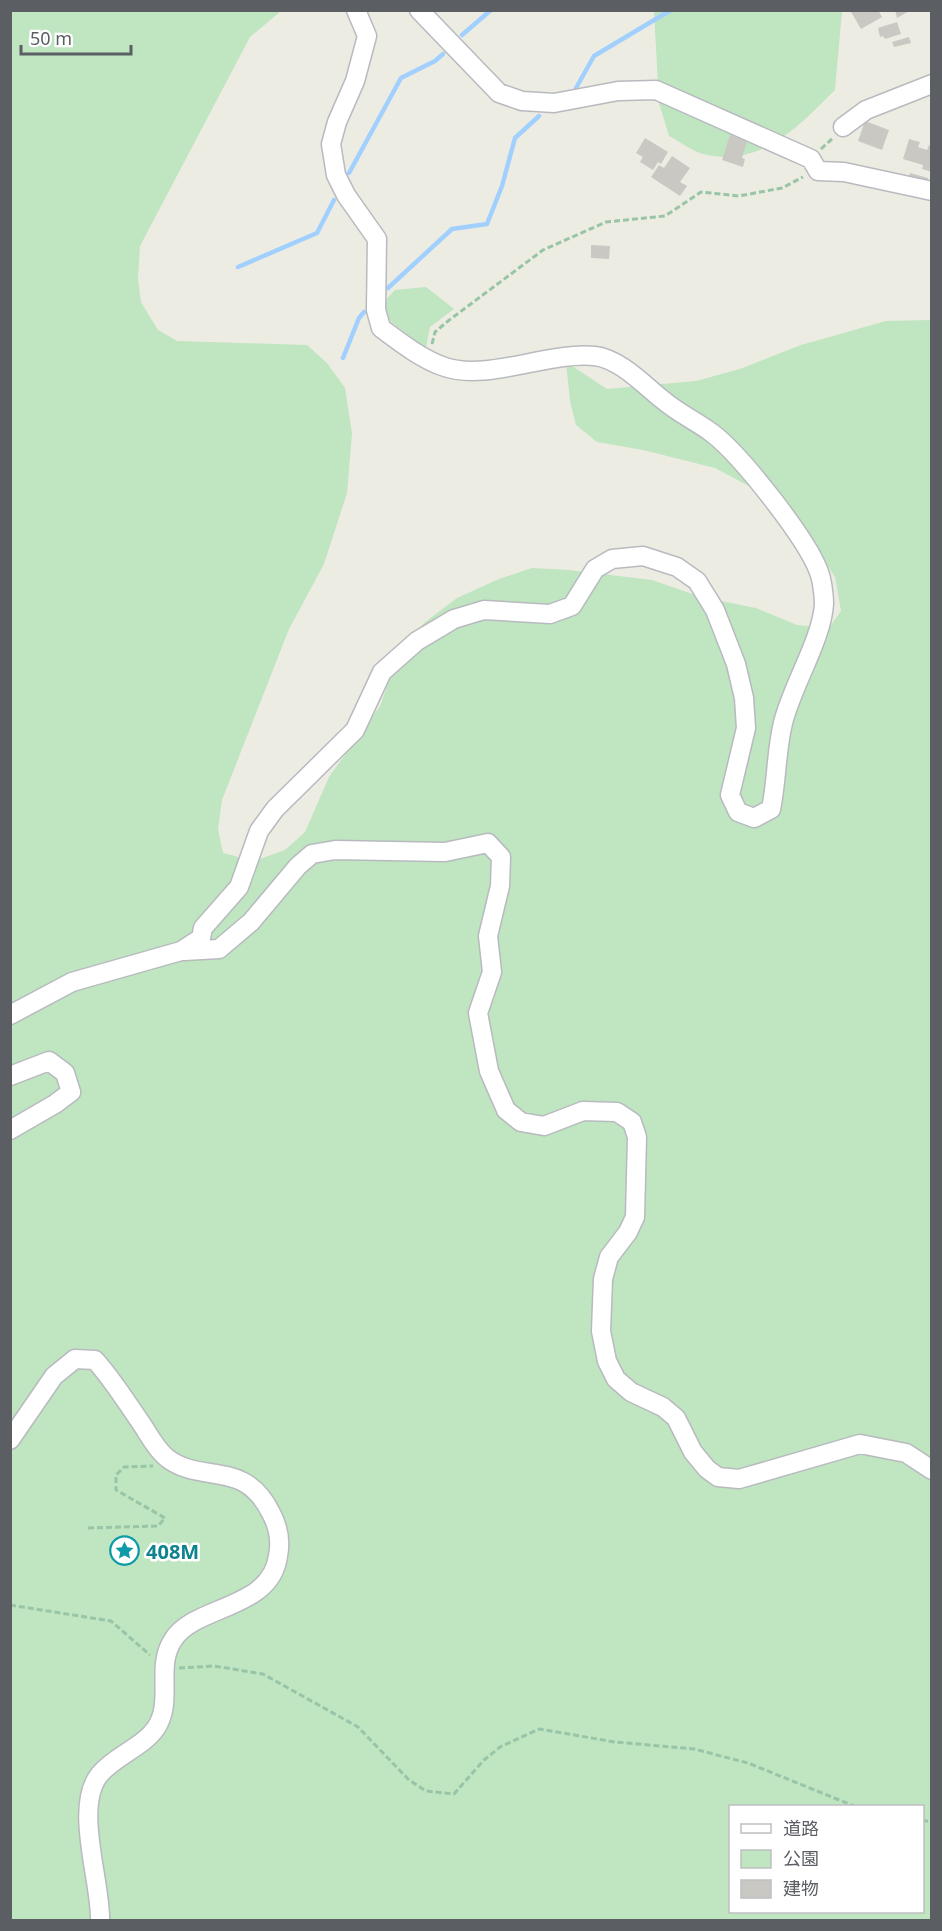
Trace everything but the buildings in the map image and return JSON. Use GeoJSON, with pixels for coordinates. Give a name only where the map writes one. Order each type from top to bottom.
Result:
{"type":"FeatureCollection","features":[{"type":"Feature","properties":{"kind":"street"},"geometry":{"type":"LineString","coordinates":[[181,951],[201,938],[203,928],[239,887],[259,831],[275,809],[355,730],[382,672],[417,641],[454,619],[484,610],[550,614],[572,606],[595,569],[612,559],[643,556],[677,567],[696,581],[715,610],[736,664],[744,698],[746,728],[730,795],[738,812],[754,818],[771,809],[782,725],[792,692],[812,645],[824,604],[820,573],[804,543],[751,474],[713,434],[678,412],[623,369],[597,356],[566,356],[466,370],[445,367],[428,360],[381,328],[376,310],[377,240],[346,195],[332,160],[331,144],[337,122],[355,81],[367,36],[356,10]]}},
{"type":"Feature","properties":{"kind":"street"},"geometry":{"type":"LineString","coordinates":[[419,10],[499,93],[522,100],[554,103],[618,92],[656,90],[811,159],[818,171],[844,172],[932,191]]}},
{"type":"Feature","properties":{"kind":"street"},"geometry":{"type":"LineString","coordinates":[[843,127],[866,110],[932,84]]}},
{"type":"Feature","properties":{"kind":"street"},"geometry":{"type":"LineString","coordinates":[[10,1015],[72,982],[181,951],[219,948],[251,922],[298,866],[312,854],[336,850],[445,852],[488,843],[501,857],[500,886],[488,936],[492,972],[478,1012],[489,1071],[506,1110],[521,1122],[544,1126],[583,1111],[617,1112],[632,1122],[637,1137],[635,1217],[628,1232],[609,1257],[603,1279],[601,1331],[607,1361],[616,1379],[631,1392],[663,1407],[676,1418],[693,1452],[718,1477],[739,1479],[860,1444],[906,1452],[932,1470]]}},
{"type":"Feature","properties":{"kind":"street"},"geometry":{"type":"LineString","coordinates":[[10,1076],[49,1061],[65,1072],[71,1092],[38,1116],[10,1130]]}},
{"type":"Feature","properties":{"kind":"street"},"geometry":{"type":"LineString","coordinates":[[10,1440],[54,1376],[75,1359],[84,1357],[95,1360],[108,1374],[160,1452],[181,1466],[234,1478],[251,1485],[271,1512],[278,1531],[277,1567],[260,1590],[185,1629],[173,1640],[163,1666],[165,1702],[156,1728],[99,1775],[90,1798],[88,1825],[101,1900],[100,1920]]}},
{"type":"Feature","properties":{"kind":"path"},"geometry":{"type":"LineString","coordinates":[[428,360],[435,332],[543,250],[606,222],[665,216],[701,192],[739,196],[782,188],[803,176],[811,159],[843,127]]}},
{"type":"Feature","properties":{"kind":"path"},"geometry":{"type":"LineString","coordinates":[[88,1528],[158,1526],[165,1518],[116,1490],[116,1476],[124,1467],[181,1466]]}},
{"type":"Feature","properties":{"kind":"path"},"geometry":{"type":"LineString","coordinates":[[10,1605],[111,1621],[163,1666],[182,1668],[214,1666],[262,1674],[358,1727],[409,1780],[426,1791],[454,1794],[484,1760],[500,1747],[539,1729],[615,1742],[694,1749],[748,1763],[852,1805]]}},
{"type":"Feature","properties":{"kind":"green space"},"geometry":{"type":"Polygon","coordinates":[[[11,11],[281,11],[250,37],[140,246],[138,279],[141,302],[158,330],[177,341],[307,345],[327,363],[345,388],[352,433],[347,493],[324,564],[289,629],[222,800],[218,829],[223,853],[254,861],[285,850],[305,832],[329,777],[380,706],[401,648],[424,623],[457,598],[499,579],[532,568],[652,580],[701,597],[756,608],[797,625],[829,628],[841,611],[835,577],[806,532],[760,492],[715,468],[643,450],[597,442],[576,425],[570,401],[566,362],[607,389],[696,381],[740,369],[801,345],[886,321],[931,320],[931,1920],[11,1920],[11,11]]]}},
{"type":"Feature","properties":{"kind":"green space"},"geometry":{"type":"Polygon","coordinates":[[[654,11],[842,11],[835,90],[792,130],[760,150],[724,157],[699,153],[669,136],[659,103],[654,11]]]}},
{"type":"Feature","properties":{"kind":"green space"},"geometry":{"type":"Polygon","coordinates":[[[426,287],[454,309],[430,327],[426,348],[390,321],[383,303],[395,290],[426,287]]]}},
{"type":"Feature","properties":{"kind":"waterway"},"geometry":{"type":"LineString","coordinates":[[462,35],[491,10]]}},
{"type":"Feature","properties":{"kind":"waterway"},"geometry":{"type":"LineString","coordinates":[[576,88],[594,56],[671,10]]}},
{"type":"Feature","properties":{"kind":"waterway"},"geometry":{"type":"LineString","coordinates":[[349,173],[401,78],[435,61],[443,54]]}},
{"type":"Feature","properties":{"kind":"waterway"},"geometry":{"type":"LineString","coordinates":[[388,288],[452,229],[487,224],[502,186],[515,138],[539,116]]}},
{"type":"Feature","properties":{"kind":"waterway"},"geometry":{"type":"LineString","coordinates":[[238,267],[317,233],[334,200]]}},
{"type":"Feature","properties":{"kind":"waterway"},"geometry":{"type":"LineString","coordinates":[[343,358],[359,318],[364,312]]}},
{"type":"Feature","properties":{"kind":"place","name":"408M"},"geometry":{"type":"Point","coordinates":[125,1551]}}]}
